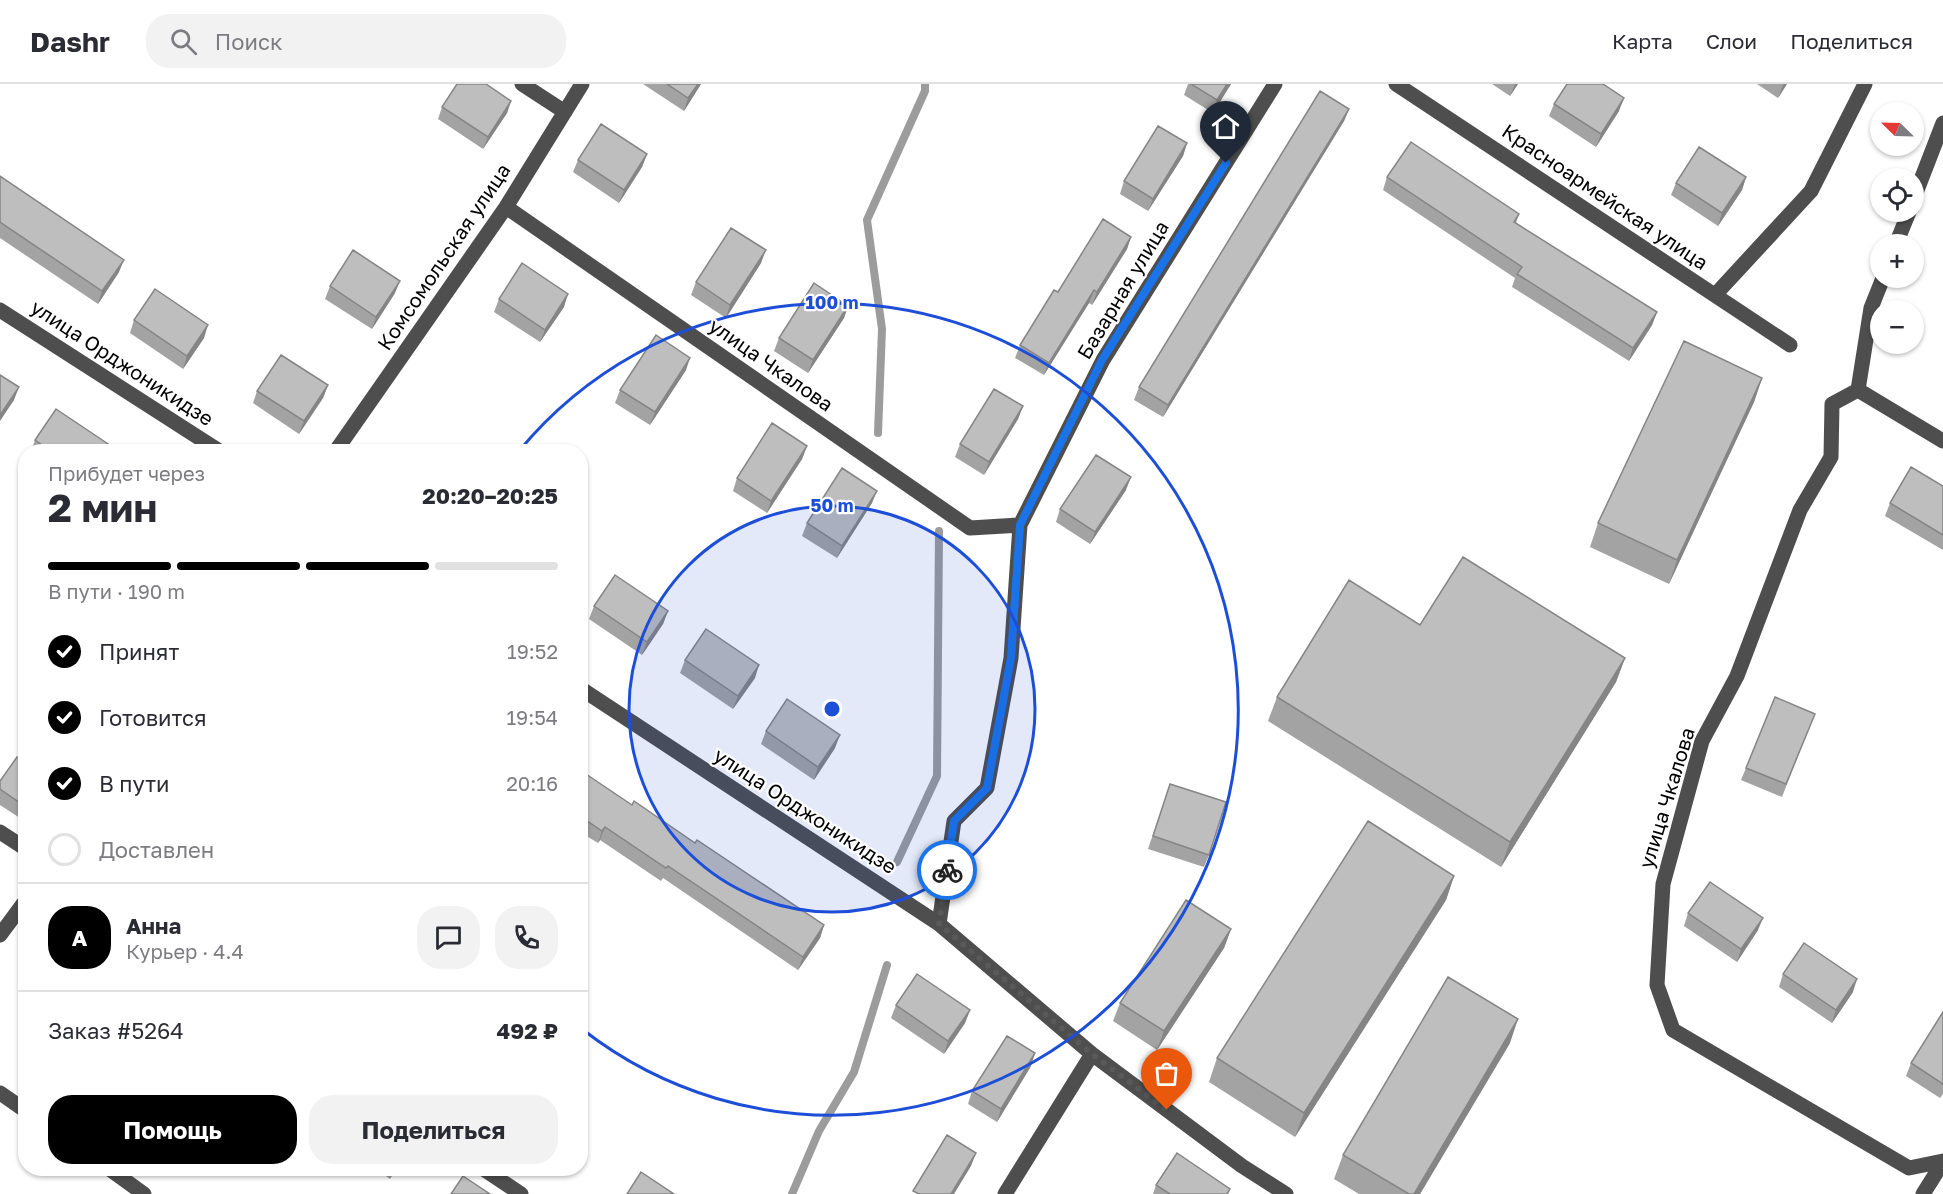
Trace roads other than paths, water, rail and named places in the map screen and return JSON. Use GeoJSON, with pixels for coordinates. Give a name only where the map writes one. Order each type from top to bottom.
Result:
{"type":"FeatureCollection","features":[{"type":"Feature","properties":{"kind":"street"},"geometry":{"type":"LineString","coordinates":[[522,84],[565,112]]}},
{"type":"Feature","properties":{"kind":"street","name":"Комсомольская улица"},"geometry":{"type":"LineString","coordinates":[[341,444],[506,207],[582,84]]}},
{"type":"Feature","properties":{"kind":"street","name":"Базарная улица"},"geometry":{"type":"LineString","coordinates":[[1020,525],[1102,360],[1275,84]]}},
{"type":"Feature","properties":{"kind":"street","name":"Красноармейская улица"},"geometry":{"type":"LineString","coordinates":[[1396,84],[1790,345]]}},
{"type":"Feature","properties":{"kind":"street"},"geometry":{"type":"LineString","coordinates":[[1714,295],[1811,190],[1865,84]]}},
{"type":"Feature","properties":{"kind":"street"},"geometry":{"type":"LineString","coordinates":[[1924,172],[1943,123]]}},
{"type":"Feature","properties":{"kind":"street","name":"улица Чкалова"},"geometry":{"type":"LineString","coordinates":[[506,207],[970,528],[1020,525]]}},
{"type":"Feature","properties":{"kind":"street"},"geometry":{"type":"LineString","coordinates":[[1879,288],[1871,308],[1858,390],[1943,441]]}},
{"type":"Feature","properties":{"kind":"street","name":"улица Орджоникидзе"},"geometry":{"type":"LineString","coordinates":[[0,310],[209,444]]}},
{"type":"Feature","properties":{"kind":"street","name":"улица Чкалова"},"geometry":{"type":"LineString","coordinates":[[1858,390],[1832,404],[1831,457],[1800,510],[1737,676],[1702,741],[1662,884],[1658,985],[1673,1030],[1910,1168],[1943,1162]]}},
{"type":"Feature","properties":{"kind":"street"},"geometry":{"type":"LineString","coordinates":[[939,924],[954,821],[987,788],[1011,658],[1020,525]]}},
{"type":"Feature","properties":{"kind":"street","name":"улица Орджоникидзе"},"geometry":{"type":"LineString","coordinates":[[588,693],[939,924],[1092,1054],[1242,1167],[1286,1194]]}},
{"type":"Feature","properties":{"kind":"street"},"geometry":{"type":"LineString","coordinates":[[0,832],[18,844]]}},
{"type":"Feature","properties":{"kind":"street"},"geometry":{"type":"LineString","coordinates":[[0,935],[18,911]]}},
{"type":"Feature","properties":{"kind":"street"},"geometry":{"type":"LineString","coordinates":[[1005,1194],[1092,1054]]}},
{"type":"Feature","properties":{"kind":"street"},"geometry":{"type":"LineString","coordinates":[[0,1093],[18,1105]]}},
{"type":"Feature","properties":{"kind":"street"},"geometry":{"type":"LineString","coordinates":[[1923,1194],[1943,1162]]}},
{"type":"Feature","properties":{"kind":"street"},"geometry":{"type":"LineString","coordinates":[[119,1176],[144,1194]]}},
{"type":"Feature","properties":{"kind":"street"},"geometry":{"type":"LineString","coordinates":[[494,1176],[521,1194]]}},
{"type":"Feature","properties":{"kind":"waterway"},"geometry":{"type":"LineString","coordinates":[[878,433],[882,329],[867,220],[925,91],[925,84]]}},
{"type":"Feature","properties":{"kind":"waterway"},"geometry":{"type":"LineString","coordinates":[[897,862],[937,776],[939,531]]}},
{"type":"Feature","properties":{"kind":"waterway"},"geometry":{"type":"LineString","coordinates":[[792,1194],[819,1131],[854,1072],[887,965]]}}]}
